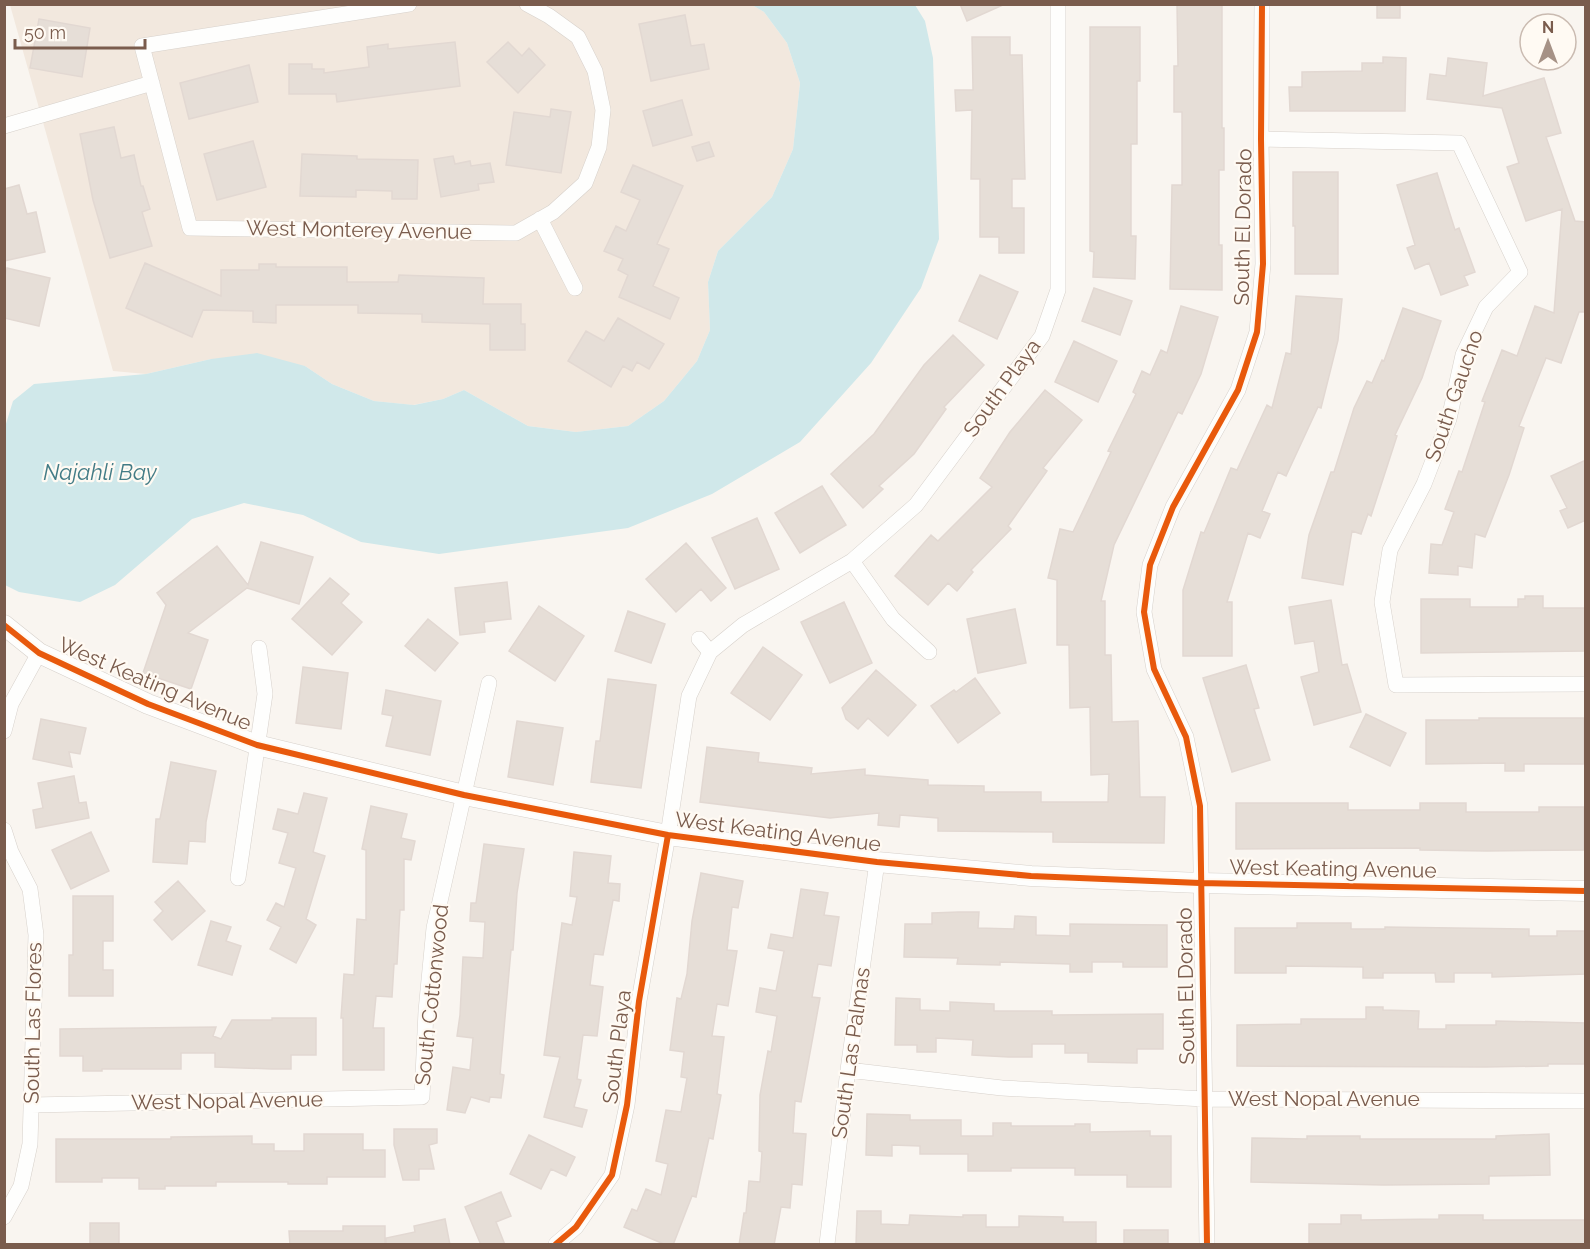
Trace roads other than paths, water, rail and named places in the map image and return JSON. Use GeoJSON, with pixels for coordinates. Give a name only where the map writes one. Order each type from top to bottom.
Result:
{"type":"FeatureCollection","features":[{"type":"Feature","properties":{"kind":"street"},"geometry":{"type":"LineString","coordinates":[[4,126],[152,83],[142,46],[409,4]]}},
{"type":"Feature","properties":{"kind":"street","name":"West Monterey Avenue"},"geometry":{"type":"LineString","coordinates":[[152,83],[190,228],[516,232],[553,212],[585,183],[599,147],[603,110],[595,70],[578,37],[549,16],[527,4]]}},
{"type":"Feature","properties":{"kind":"street","name":"South Playa"},"geometry":{"type":"LineString","coordinates":[[556,1245],[576,1227],[612,1176],[627,1105],[639,1001],[689,696],[710,652],[743,625],[852,561],[916,505],[1042,336],[1058,290],[1058,4]]}},
{"type":"Feature","properties":{"kind":"street","name":"South El Dorado"},"geometry":{"type":"LineString","coordinates":[[1207,1245],[1200,806],[1186,737],[1154,669],[1144,612],[1150,565],[1169,516],[1238,390],[1257,332],[1263,264],[1262,4]]}},
{"type":"Feature","properties":{"kind":"street","name":"South Gaucho"},"geometry":{"type":"LineString","coordinates":[[1261,139],[1459,143],[1520,272],[1486,307],[1463,355],[1449,419],[1424,484],[1390,550],[1382,602],[1396,685],[1586,684]]}},
{"type":"Feature","properties":{"kind":"street"},"geometry":{"type":"LineString","coordinates":[[540,219],[575,288]]}},
{"type":"Feature","properties":{"kind":"street"},"geometry":{"type":"LineString","coordinates":[[852,561],[894,619],[929,652]]}},
{"type":"Feature","properties":{"kind":"street","name":"West Keating Avenue"},"geometry":{"type":"LineString","coordinates":[[4,625],[39,653],[148,704],[257,746],[464,795],[668,835],[877,862],[1031,876],[1586,891]]}},
{"type":"Feature","properties":{"kind":"street"},"geometry":{"type":"LineString","coordinates":[[699,639],[710,652]]}},
{"type":"Feature","properties":{"kind":"street"},"geometry":{"type":"LineString","coordinates":[[238,878],[265,694],[259,648]]}},
{"type":"Feature","properties":{"kind":"street"},"geometry":{"type":"LineString","coordinates":[[4,730],[10,704],[39,653]]}},
{"type":"Feature","properties":{"kind":"street","name":"South Cottonwood"},"geometry":{"type":"LineString","coordinates":[[422,1097],[426,1011],[434,928],[489,683]]}},
{"type":"Feature","properties":{"kind":"street","name":"South Las Flores"},"geometry":{"type":"LineString","coordinates":[[4,830],[10,852],[30,889],[36,935],[30,1144],[21,1186],[4,1217]]}},
{"type":"Feature","properties":{"kind":"street","name":"South Las Palmas"},"geometry":{"type":"LineString","coordinates":[[826,1245],[877,862]]}},
{"type":"Feature","properties":{"kind":"street","name":"West Nopal Avenue"},"geometry":{"type":"LineString","coordinates":[[848,1070],[1002,1088],[1204,1099],[1586,1101]]}},
{"type":"Feature","properties":{"kind":"street","name":"West Nopal Avenue"},"geometry":{"type":"LineString","coordinates":[[32,1105],[422,1097]]}},
{"type":"Feature","properties":{"kind":"water","name":"Najahli Bay"},"geometry":{"type":"Polygon","coordinates":[[[752,5],[915,5],[925,21],[933,58],[939,239],[921,288],[871,363],[800,442],[712,494],[628,528],[439,554],[361,542],[303,515],[244,503],[192,519],[115,585],[80,602],[19,592],[5,585],[5,427],[13,401],[34,384],[146,374],[211,359],[257,353],[305,366],[332,384],[374,401],[414,405],[443,399],[464,390],[528,426],[576,432],[628,426],[664,401],[697,361],[710,330],[708,282],[718,251],[772,197],[793,149],[800,83],[787,43],[764,12],[752,5]]]}}]}
